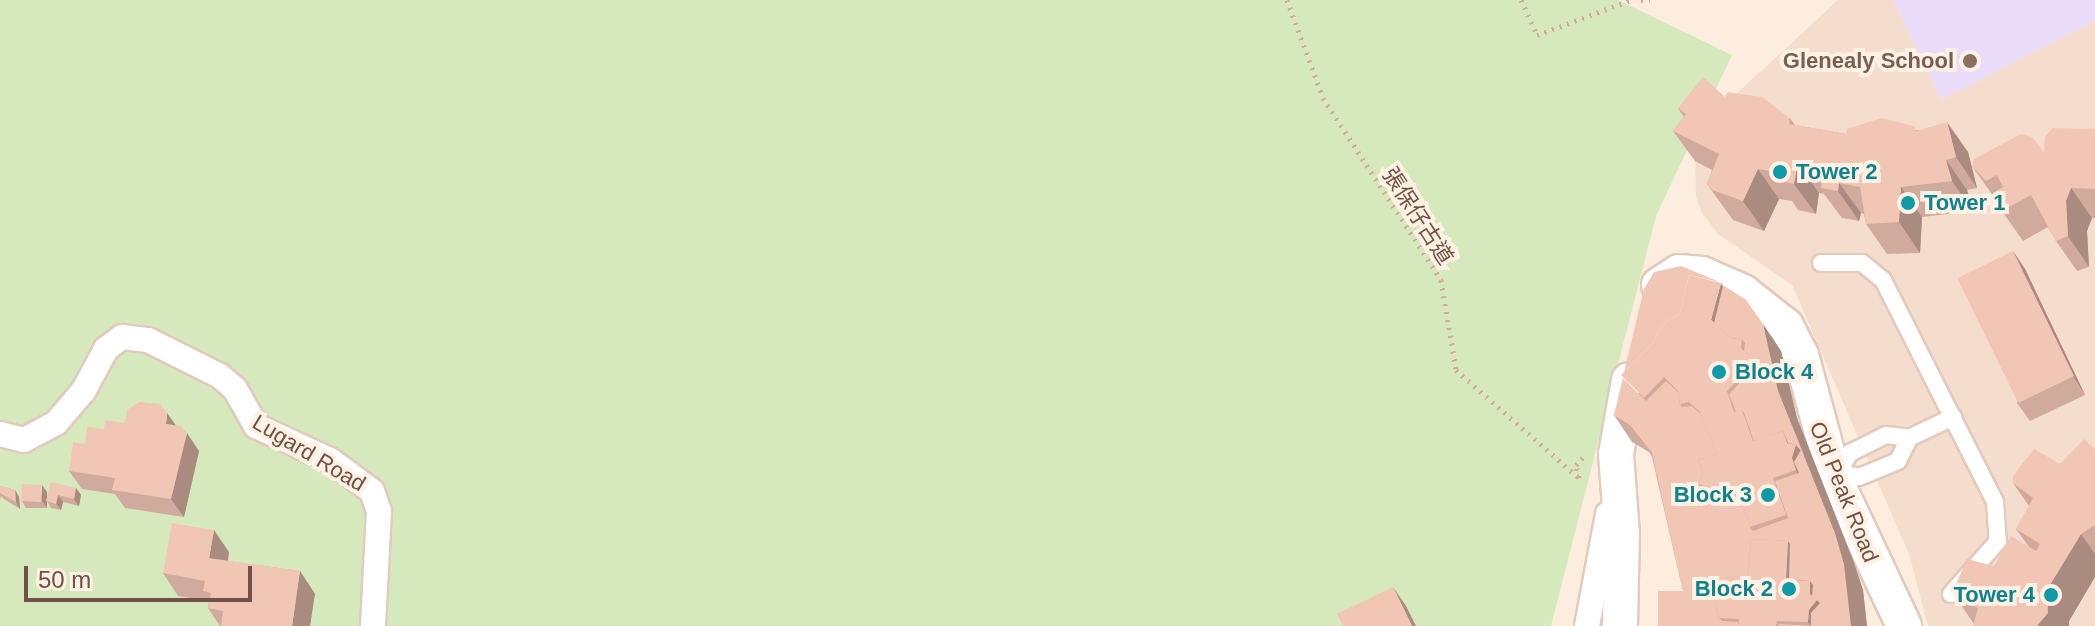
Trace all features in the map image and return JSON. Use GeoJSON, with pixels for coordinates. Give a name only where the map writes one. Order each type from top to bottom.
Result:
{"type":"FeatureCollection","features":[{"type":"Feature","properties":{"kind":"street","name":"Old Peak Road"},"geometry":{"type":"LineString","coordinates":[[1647,310],[1661,283],[1686,272],[1725,283],[1780,319],[1801,355],[1838,475],[1902,625]]}},
{"type":"Feature","properties":{"kind":"street","name":"Lugard Road"},"geometry":{"type":"LineString","coordinates":[[0,434],[24,440],[56,423],[84,390],[106,349],[122,337],[148,340],[220,376],[235,389],[256,426],[330,460],[372,491],[379,511],[373,626]]}},
{"type":"Feature","properties":{"kind":"street"},"geometry":{"type":"LineString","coordinates":[[1587,626],[1616,466],[1619,424],[1636,353]]}},
{"type":"Feature","properties":{"kind":"street"},"geometry":{"type":"LineString","coordinates":[[1616,466],[1622,534],[1620,626]]}},
{"type":"Feature","properties":{"kind":"lane"},"geometry":{"type":"LineString","coordinates":[[1821,263],[1862,263],[1883,280],[1995,502],[2000,528],[1992,553],[1951,594]]}},
{"type":"Feature","properties":{"kind":"lane"},"geometry":{"type":"LineString","coordinates":[[1909,438],[1898,461],[1859,477],[1838,475],[1850,453],[1886,435],[1909,438],[1953,417]]}},
{"type":"Feature","properties":{"kind":"path","name":"張保仔古道"},"geometry":{"type":"LineString","coordinates":[[1287,0],[1323,98],[1441,280],[1456,370],[1579,478],[1582,452],[1616,466]]}},
{"type":"Feature","properties":{"kind":"path"},"geometry":{"type":"LineString","coordinates":[[1521,0],[1537,35],[1631,0]]}},
{"type":"Feature","properties":{"kind":"path"},"geometry":{"type":"LineString","coordinates":[[1641,0],[1650,0]]}},
{"type":"Feature","properties":{"kind":"shaded area"},"geometry":{"type":"Polygon","coordinates":[[[1838,0],[1893,0],[1941,100],[2095,21],[2095,626],[1928,626],[1909,554],[1792,285],[1718,234],[1702,213],[1696,197],[1695,161],[1720,109],[1838,0]]]}},
{"type":"Feature","properties":{"kind":"shaded area","name":"Glenealy School"},"geometry":{"type":"Polygon","coordinates":[[[1893,0],[2095,0],[2095,21],[1941,100],[1893,0]]]}},
{"type":"Feature","properties":{"kind":"green space"},"geometry":{"type":"Polygon","coordinates":[[[0,0],[1618,0],[1732,55],[1656,216],[1551,626],[0,626],[0,0]]]}},
{"type":"Feature","properties":{"kind":"building"},"geometry":{"type":"Polygon","coordinates":[[[1703,77],[1725,97],[1728,92],[1762,97],[1790,118],[1789,124],[1846,134],[1847,129],[1881,118],[1914,126],[1916,131],[1947,122],[1956,157],[1946,160],[1952,181],[1901,187],[1899,222],[1866,224],[1860,187],[1839,183],[1838,191],[1821,188],[1824,167],[1798,162],[1794,184],[1777,180],[1778,172],[1758,169],[1743,201],[1712,190],[1707,184],[1719,154],[1673,131],[1686,114],[1678,108],[1703,77]]]}},
{"type":"Feature","properties":{"kind":"building"},"geometry":{"type":"Polygon","coordinates":[[[2053,128],[2095,129],[2095,189],[2071,188],[2066,201],[2068,236],[2056,241],[2031,195],[2002,211],[1993,193],[2003,187],[1997,175],[1986,181],[1972,166],[1974,159],[2021,134],[2032,137],[2044,152],[2045,136],[2053,128]]]}},
{"type":"Feature","properties":{"kind":"building"},"geometry":{"type":"Polygon","coordinates":[[[2013,251],[2074,376],[2018,403],[1957,278],[2013,251]]]}},
{"type":"Feature","properties":{"kind":"building"},"geometry":{"type":"Polygon","coordinates":[[[1681,266],[1720,282],[1689,275],[1680,313],[1662,325],[1652,344],[1624,372],[1644,289],[1654,272],[1681,266]]]}},
{"type":"Feature","properties":{"kind":"building"},"geometry":{"type":"Polygon","coordinates":[[[1689,275],[1721,283],[1711,320],[1730,338],[1742,339],[1741,348],[1755,362],[1727,391],[1734,412],[1742,410],[1753,441],[1783,431],[1787,443],[1796,445],[1792,458],[1796,470],[1773,478],[1786,515],[1750,527],[1738,490],[1712,499],[1708,487],[1699,484],[1703,472],[1698,460],[1717,454],[1700,412],[1689,402],[1680,404],[1678,391],[1664,377],[1644,398],[1621,375],[1652,344],[1662,325],[1680,313],[1689,275]]]}},
{"type":"Feature","properties":{"kind":"building"},"geometry":{"type":"Polygon","coordinates":[[[1721,284],[1745,299],[1763,324],[1778,391],[1835,533],[1844,564],[1851,626],[1811,626],[1811,613],[1820,603],[1812,596],[1813,585],[1810,581],[1789,580],[1788,541],[1751,539],[1748,578],[1721,577],[1721,589],[1713,594],[1719,618],[1738,622],[1738,626],[1658,626],[1658,591],[1683,591],[1652,453],[1630,425],[1614,415],[1623,378],[1646,401],[1666,381],[1678,392],[1682,407],[1692,406],[1701,414],[1717,454],[1698,460],[1703,472],[1699,484],[1701,488],[1709,490],[1714,502],[1739,494],[1753,531],[1788,518],[1775,481],[1799,473],[1794,462],[1801,450],[1788,443],[1783,431],[1754,441],[1744,413],[1742,410],[1736,412],[1729,394],[1757,365],[1744,351],[1742,339],[1730,338],[1714,323],[1721,284]]]}},
{"type":"Feature","properties":{"kind":"building"},"geometry":{"type":"Polygon","coordinates":[[[139,402],[160,404],[167,413],[166,424],[181,426],[187,433],[171,499],[112,490],[115,478],[69,471],[73,442],[85,444],[87,427],[104,429],[105,420],[125,423],[127,410],[139,402]]]}},
{"type":"Feature","properties":{"kind":"building"},"geometry":{"type":"Polygon","coordinates":[[[2084,439],[2095,449],[2095,525],[2081,534],[2047,590],[2048,613],[2037,626],[1973,626],[1978,608],[1957,599],[1953,591],[1967,559],[1994,566],[2011,536],[2036,551],[2040,544],[2016,529],[2033,498],[2013,483],[2013,476],[2034,449],[2060,464],[2084,439]]]}},
{"type":"Feature","properties":{"kind":"building"},"geometry":{"type":"Polygon","coordinates":[[[51,482],[76,488],[74,499],[58,495],[56,504],[46,501],[51,482]]]}},
{"type":"Feature","properties":{"kind":"building"},"geometry":{"type":"Polygon","coordinates":[[[22,484],[42,485],[41,502],[21,501],[22,484]]]}},
{"type":"Feature","properties":{"kind":"building"},"geometry":{"type":"Polygon","coordinates":[[[0,486],[15,490],[16,502],[0,493],[0,486]]]}},
{"type":"Feature","properties":{"kind":"building"},"geometry":{"type":"Polygon","coordinates":[[[172,523],[214,530],[209,558],[300,571],[292,626],[221,626],[223,611],[208,608],[211,593],[203,591],[205,581],[163,573],[172,523]]]}},
{"type":"Feature","properties":{"kind":"building"},"geometry":{"type":"Polygon","coordinates":[[[1751,539],[1788,541],[1786,580],[1810,581],[1810,594],[1817,600],[1809,610],[1808,622],[1777,621],[1776,626],[1738,626],[1739,619],[1719,618],[1713,594],[1721,589],[1721,577],[1748,578],[1751,539]]]}},
{"type":"Feature","properties":{"kind":"building"},"geometry":{"type":"Polygon","coordinates":[[[1393,587],[1412,626],[1343,626],[1337,614],[1393,587]]]}},
{"type":"Feature","properties":{"kind":"place","name":"Glenealy School"},"geometry":{"type":"Point","coordinates":[1970,61]}},
{"type":"Feature","properties":{"kind":"place","name":"Tower 2"},"geometry":{"type":"Point","coordinates":[1780,172]}},
{"type":"Feature","properties":{"kind":"place","name":"Tower 1"},"geometry":{"type":"Point","coordinates":[1908,203]}},
{"type":"Feature","properties":{"kind":"place","name":"Block 4"},"geometry":{"type":"Point","coordinates":[1719,372]}},
{"type":"Feature","properties":{"kind":"place","name":"Block 3"},"geometry":{"type":"Point","coordinates":[1768,495]}},
{"type":"Feature","properties":{"kind":"place","name":"Block 2"},"geometry":{"type":"Point","coordinates":[1789,589]}},
{"type":"Feature","properties":{"kind":"place","name":"Tower 4"},"geometry":{"type":"Point","coordinates":[2051,595]}}]}
